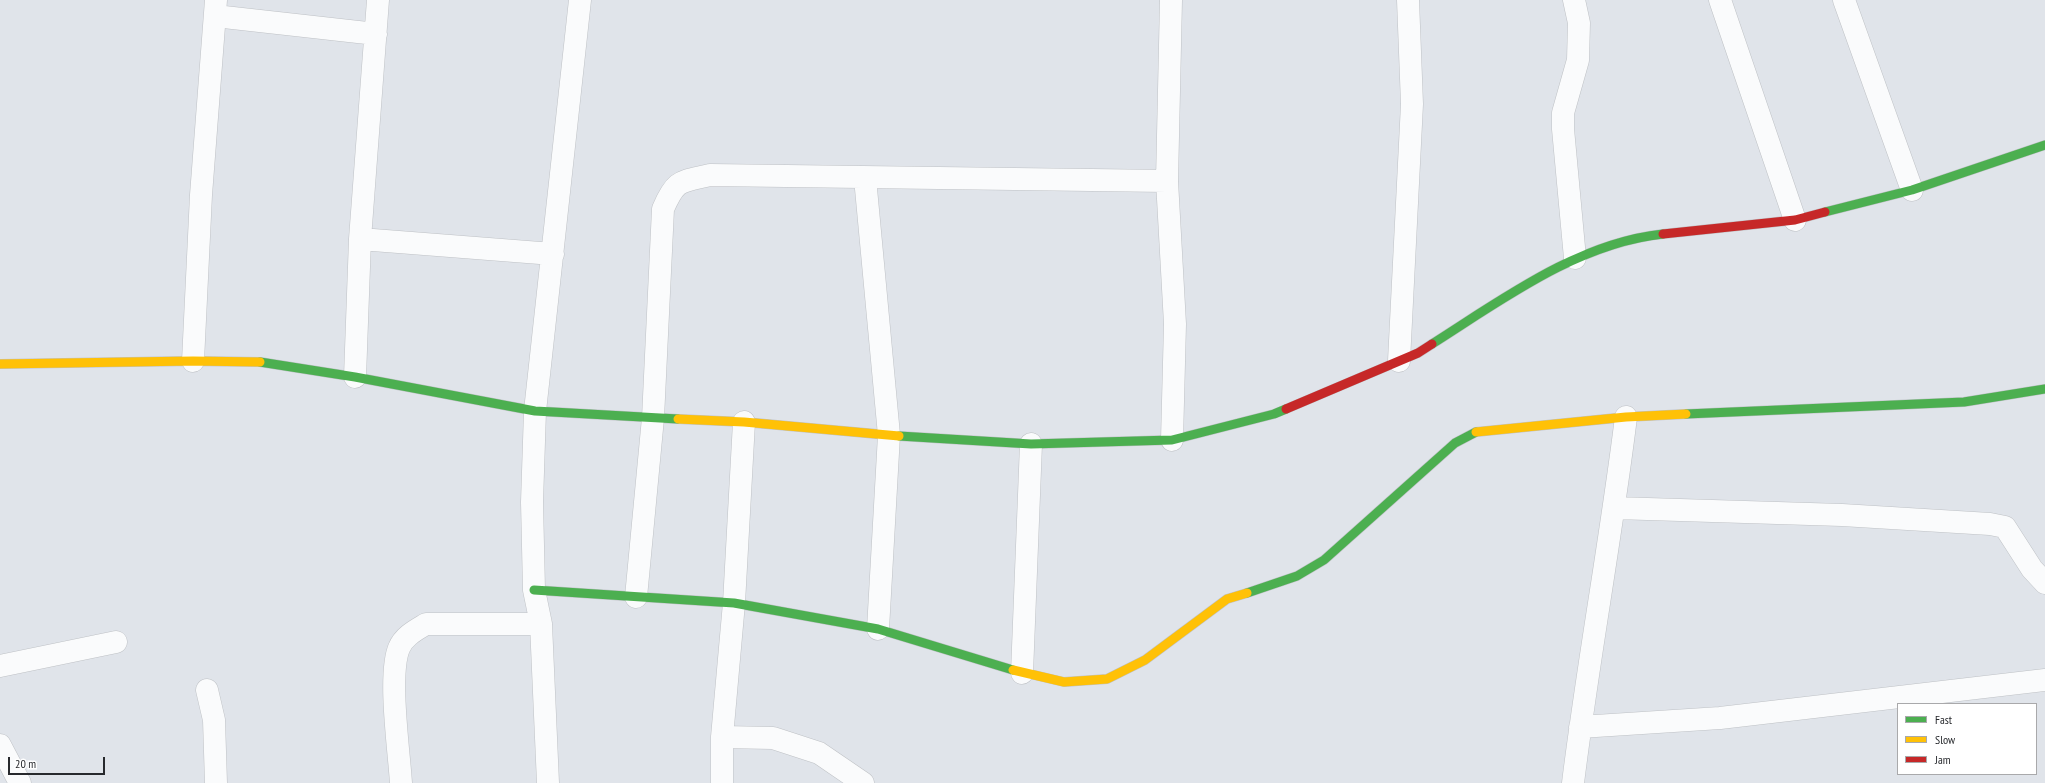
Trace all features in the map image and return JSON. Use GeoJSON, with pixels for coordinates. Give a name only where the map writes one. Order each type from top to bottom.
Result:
{"type":"FeatureCollection","features":[{"type":"Feature","properties":{"kind":"street"},"geometry":{"type":"LineString","coordinates":[[355,377],[360,239],[378,0]]}},
{"type":"Feature","properties":{"kind":"street"},"geometry":{"type":"LineString","coordinates":[[548,783],[541,624],[534,590],[532,502],[535,411],[580,0]]}},
{"type":"Feature","properties":{"kind":"street"},"geometry":{"type":"LineString","coordinates":[[1171,0],[1167,181],[1175,324],[1172,440]]}},
{"type":"Feature","properties":{"kind":"street"},"geometry":{"type":"LineString","coordinates":[[1399,361],[1412,104],[1408,0]]}},
{"type":"Feature","properties":{"kind":"street"},"geometry":{"type":"LineString","coordinates":[[1574,0],[1578,23],[1578,60],[1563,113],[1563,129],[1575,258]]}},
{"type":"Feature","properties":{"kind":"street"},"geometry":{"type":"LineString","coordinates":[[1720,0],[1795,220]]}},
{"type":"Feature","properties":{"kind":"street"},"geometry":{"type":"LineString","coordinates":[[1844,0],[1912,190]]}},
{"type":"Feature","properties":{"kind":"street"},"geometry":{"type":"LineString","coordinates":[[193,361],[201,195],[216,8],[376,34]]}},
{"type":"Feature","properties":{"kind":"street"},"geometry":{"type":"LineString","coordinates":[[0,364],[193,361],[258,362],[355,377],[535,411],[744,422],[889,435],[1031,444],[1172,440],[1274,414],[1418,354],[1501,300],[1575,258],[1641,236],[1795,220],[1912,190],[2045,145]]}},
{"type":"Feature","properties":{"kind":"street"},"geometry":{"type":"LineString","coordinates":[[636,597],[653,418],[663,209],[671,190],[683,181],[710,175],[1167,181]]}},
{"type":"Feature","properties":{"kind":"street"},"geometry":{"type":"LineString","coordinates":[[865,178],[889,435],[878,629]]}},
{"type":"Feature","properties":{"kind":"street"},"geometry":{"type":"LineString","coordinates":[[360,239],[553,254]]}},
{"type":"Feature","properties":{"kind":"street"},"geometry":{"type":"LineString","coordinates":[[534,590],[734,604],[878,629],[1022,673],[1064,682],[1107,679],[1144,660],[1227,599],[1297,576],[1324,560],[1455,443],[1474,432],[1626,417],[1964,402],[2045,388]]}},
{"type":"Feature","properties":{"kind":"street"},"geometry":{"type":"LineString","coordinates":[[1573,783],[1626,417]]}},
{"type":"Feature","properties":{"kind":"street"},"geometry":{"type":"LineString","coordinates":[[722,783],[722,738],[734,604],[744,422]]}},
{"type":"Feature","properties":{"kind":"street"},"geometry":{"type":"LineString","coordinates":[[1022,673],[1031,444]]}},
{"type":"Feature","properties":{"kind":"street"},"geometry":{"type":"LineString","coordinates":[[1614,508],[1842,515],[1990,524],[2005,527],[2032,570],[2045,583]]}},
{"type":"Feature","properties":{"kind":"street"},"geometry":{"type":"LineString","coordinates":[[401,783],[394,676],[399,648],[410,633],[426,624],[541,624]]}},
{"type":"Feature","properties":{"kind":"street"},"geometry":{"type":"LineString","coordinates":[[0,666],[116,642]]}},
{"type":"Feature","properties":{"kind":"street"},"geometry":{"type":"LineString","coordinates":[[1580,727],[1720,718],[2045,680]]}},
{"type":"Feature","properties":{"kind":"street"},"geometry":{"type":"LineString","coordinates":[[207,690],[214,720],[216,783]]}},
{"type":"Feature","properties":{"kind":"street"},"geometry":{"type":"LineString","coordinates":[[722,738],[773,738],[819,753],[863,783]]}},
{"type":"Feature","properties":{"kind":"street"},"geometry":{"type":"LineString","coordinates":[[0,745],[10,776]]}},
{"type":"Feature","properties":{"kind":"traffic: fast"},"geometry":{"type":"LineString","coordinates":[[1825,212],[1912,190],[2045,145]]}},
{"type":"Feature","properties":{"kind":"traffic: fast"},"geometry":{"type":"LineString","coordinates":[[1432,344],[1514,292],[1571,261],[1632,239],[1663,234]]}},
{"type":"Feature","properties":{"kind":"traffic: fast"},"geometry":{"type":"LineString","coordinates":[[260,362],[355,377],[535,411],[678,419]]}},
{"type":"Feature","properties":{"kind":"traffic: fast"},"geometry":{"type":"LineString","coordinates":[[1686,414],[1964,402],[2045,389]]}},
{"type":"Feature","properties":{"kind":"traffic: fast"},"geometry":{"type":"LineString","coordinates":[[899,436],[1031,444],[1172,440],[1274,414],[1286,409]]}},
{"type":"Feature","properties":{"kind":"traffic: fast"},"geometry":{"type":"LineString","coordinates":[[1247,593],[1297,576],[1324,560],[1455,443],[1476,432]]}},
{"type":"Feature","properties":{"kind":"traffic: fast"},"geometry":{"type":"LineString","coordinates":[[534,590],[734,603],[878,629],[1013,670]]}},
{"type":"Feature","properties":{"kind":"traffic: slow"},"geometry":{"type":"LineString","coordinates":[[0,364],[193,361],[260,362]]}},
{"type":"Feature","properties":{"kind":"traffic: slow"},"geometry":{"type":"LineString","coordinates":[[1476,432],[1626,417],[1686,414]]}},
{"type":"Feature","properties":{"kind":"traffic: slow"},"geometry":{"type":"LineString","coordinates":[[678,419],[744,422],[899,436]]}},
{"type":"Feature","properties":{"kind":"traffic: slow"},"geometry":{"type":"LineString","coordinates":[[1013,670],[1064,682],[1107,679],[1145,660],[1227,599],[1247,593]]}},
{"type":"Feature","properties":{"kind":"traffic: jam"},"geometry":{"type":"LineString","coordinates":[[1663,234],[1795,220],[1825,212]]}},
{"type":"Feature","properties":{"kind":"traffic: jam"},"geometry":{"type":"LineString","coordinates":[[1286,409],[1418,353],[1432,344]]}}]}
